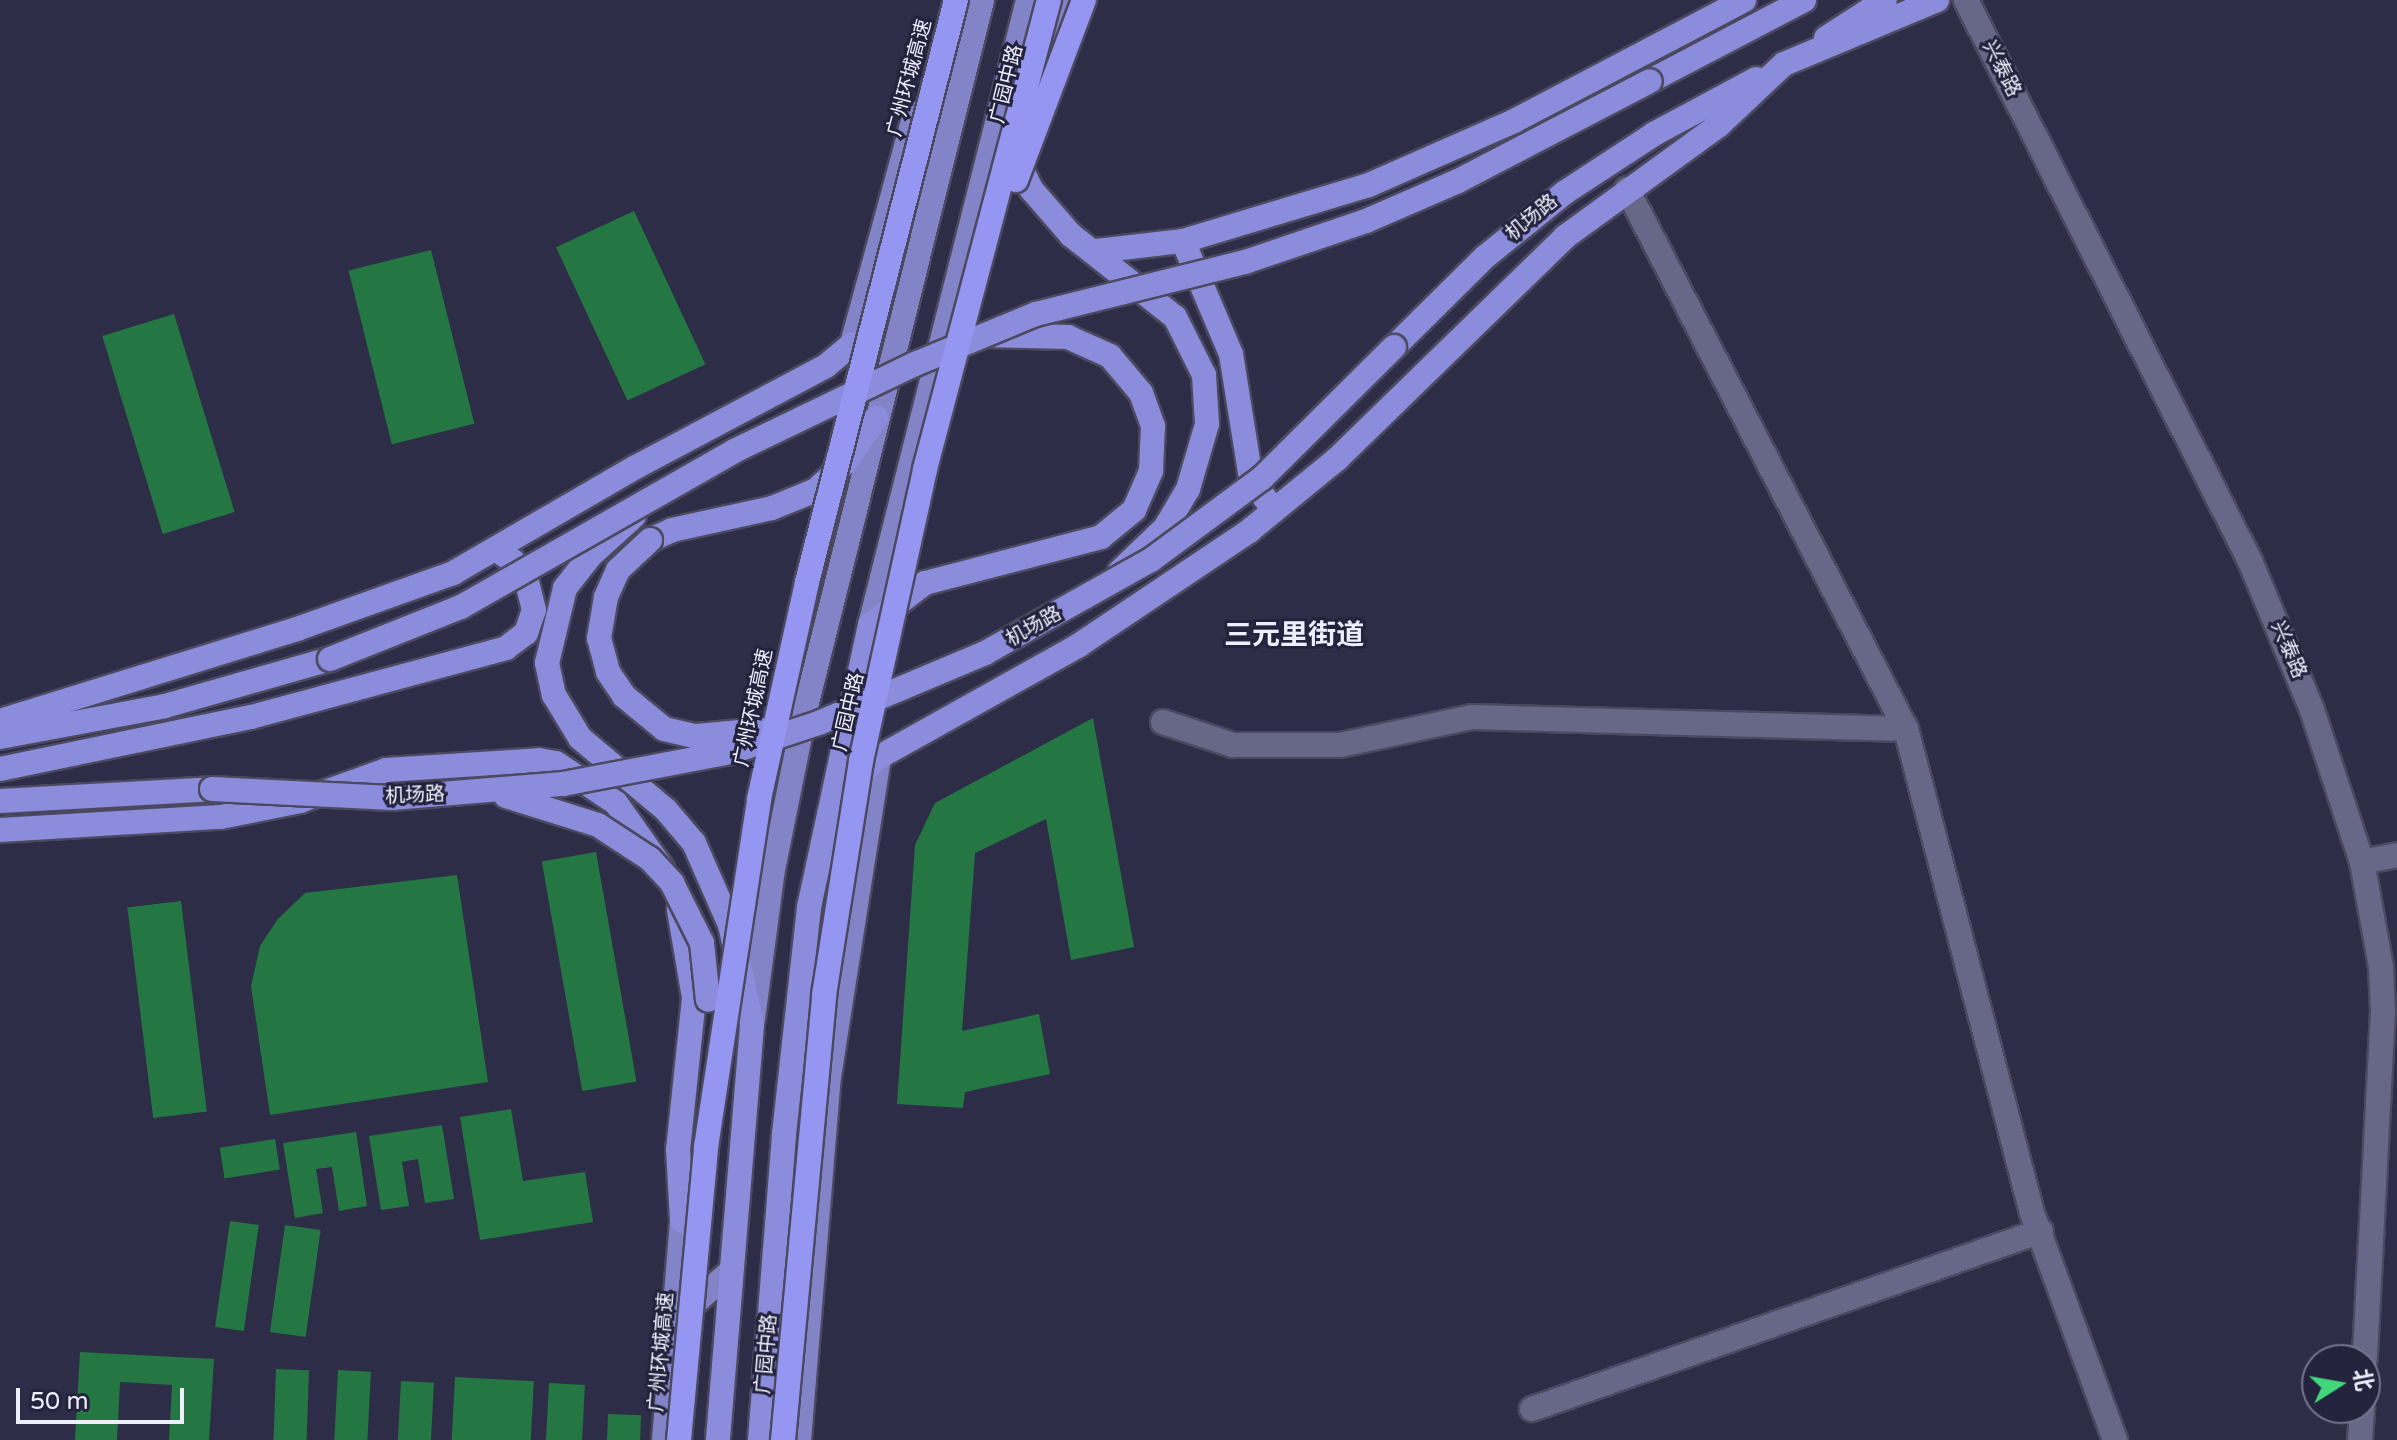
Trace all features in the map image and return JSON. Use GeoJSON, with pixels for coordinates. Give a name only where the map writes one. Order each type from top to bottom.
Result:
{"type":"FeatureCollection","features":[{"type":"Feature","properties":{"kind":"highway","name":"广州环城高速"},"geometry":{"type":"LineString","coordinates":[[679,1440],[709,1116],[759,799],[807,582],[956,0]]}},
{"type":"Feature","properties":{"kind":"highway"},"geometry":{"type":"LineString","coordinates":[[783,1440],[809,1134],[839,893],[887,634],[969,301],[1049,0]]}},
{"type":"Feature","properties":{"kind":"highway"},"geometry":{"type":"LineString","coordinates":[[969,301],[1084,0]]}},
{"type":"Feature","properties":{"kind":"highway"},"geometry":{"type":"LineString","coordinates":[[1096,251],[1183,241],[1307,207],[1429,160],[1744,0]]}},
{"type":"Feature","properties":{"kind":"highway"},"geometry":{"type":"LineString","coordinates":[[0,737],[165,706],[330,659],[461,607],[691,475],[800,417],[1036,314],[1266,256],[1366,221],[1458,181],[1804,0]]}},
{"type":"Feature","properties":{"kind":"highway","name":"机场路"},"geometry":{"type":"LineString","coordinates":[[0,801],[212,789],[392,798],[492,792],[700,759],[821,722],[985,653],[1100,588],[1230,504],[1485,257],[1564,193],[1654,134],[1784,64],[1885,0]]}},
{"type":"Feature","properties":{"kind":"highway"},"geometry":{"type":"LineString","coordinates":[[820,838],[850,785],[879,757],[1124,618],[1274,511],[1337,459],[1565,237],[1719,125],[1784,64],[1937,0]]}},
{"type":"Feature","properties":{"kind":"highway"},"geometry":{"type":"LineString","coordinates":[[1019,165],[1051,213],[1175,317],[1204,375],[1207,424],[1199,459],[1165,528],[1100,588]]}},
{"type":"Feature","properties":{"kind":"highway"},"geometry":{"type":"LineString","coordinates":[[1183,241],[1231,354],[1251,479],[1274,511]]}},
{"type":"Feature","properties":{"kind":"highway"},"geometry":{"type":"LineString","coordinates":[[870,625],[925,583],[1101,537],[1134,510],[1151,471],[1153,426],[1141,393],[1125,370],[1087,344],[1068,337],[982,335]]}},
{"type":"Feature","properties":{"kind":"highway"},"geometry":{"type":"LineString","coordinates":[[0,721],[404,593],[498,551],[636,467],[826,366],[852,344]]}},
{"type":"Feature","properties":{"kind":"highway"},"geometry":{"type":"LineString","coordinates":[[821,722],[723,736],[678,735],[642,714],[624,696],[608,672],[599,638],[606,597],[618,570],[650,540],[672,530],[772,508],[816,490],[845,463],[876,418]]}},
{"type":"Feature","properties":{"kind":"highway"},"geometry":{"type":"LineString","coordinates":[[691,475],[612,534],[565,588],[547,663],[565,718],[597,755],[666,810],[694,843],[730,925],[752,1025],[718,1440]]}},
{"type":"Feature","properties":{"kind":"highway"},"geometry":{"type":"LineString","coordinates":[[0,769],[251,717],[506,648],[526,633],[534,610],[527,581],[513,561],[498,551]]}},
{"type":"Feature","properties":{"kind":"highway","name":"广园中路"},"geometry":{"type":"LineString","coordinates":[[760,1440],[784,1134],[820,838],[870,625]]}},
{"type":"Feature","properties":{"kind":"highway"},"geometry":{"type":"LineString","coordinates":[[0,830],[221,817],[300,801],[386,770],[539,760],[581,777],[630,818],[664,871],[684,929],[694,998],[678,1149],[682,1221]]}},
{"type":"Feature","properties":{"kind":"highway"},"geometry":{"type":"LineString","coordinates":[[492,792],[598,825],[650,859],[672,883],[702,943],[708,1000],[682,1221]]}},
{"type":"Feature","properties":{"kind":"main road"},"geometry":{"type":"LineString","coordinates":[[852,344],[946,0]]}},
{"type":"Feature","properties":{"kind":"main road"},"geometry":{"type":"LineString","coordinates":[[752,1025],[788,791],[876,418],[982,0]]}},
{"type":"Feature","properties":{"kind":"main road","name":"广园中路"},"geometry":{"type":"LineString","coordinates":[[870,625],[1028,0]]}},
{"type":"Feature","properties":{"kind":"main road"},"geometry":{"type":"LineString","coordinates":[[1019,165],[1066,0]]}},
{"type":"Feature","properties":{"kind":"main road"},"geometry":{"type":"LineString","coordinates":[[1011,68],[1019,165]]}},
{"type":"Feature","properties":{"kind":"main road"},"geometry":{"type":"LineString","coordinates":[[852,344],[921,235],[903,158],[964,70]]}},
{"type":"Feature","properties":{"kind":"main road"},"geometry":{"type":"LineString","coordinates":[[800,1431],[818,1200],[841,985],[879,757]]}},
{"type":"Feature","properties":{"kind":"main road"},"geometry":{"type":"LineString","coordinates":[[784,1134],[818,1200]]}},
{"type":"Feature","properties":{"kind":"main road"},"geometry":{"type":"LineString","coordinates":[[664,1440],[682,1221]]}},
{"type":"Feature","properties":{"kind":"main road"},"geometry":{"type":"LineString","coordinates":[[673,1322],[730,1272]]}},
{"type":"Feature","properties":{"kind":"main road"},"geometry":{"type":"LineString","coordinates":[[770,1325],[800,1431]]}},
{"type":"Feature","properties":{"kind":"street","name":"兴泰路"},"geometry":{"type":"LineString","coordinates":[[1966,0],[2250,561],[2312,710],[2362,862],[2381,967],[2383,1011],[2366,1344]]}},
{"type":"Feature","properties":{"kind":"street"},"geometry":{"type":"LineString","coordinates":[[1627,189],[1906,729],[1973,997],[2041,1231],[2115,1440]]}},
{"type":"Feature","properties":{"kind":"street"},"geometry":{"type":"LineString","coordinates":[[1163,722],[1233,745],[1340,745],[1472,717],[1906,729]]}},
{"type":"Feature","properties":{"kind":"street"},"geometry":{"type":"LineString","coordinates":[[2362,862],[2397,855]]}},
{"type":"Feature","properties":{"kind":"street"},"geometry":{"type":"LineString","coordinates":[[1532,1409],[2041,1231]]}},
{"type":"Feature","properties":{"kind":"building"},"geometry":{"type":"Polygon","coordinates":[[[634,211],[705,364],[627,401],[556,247],[634,211]]]}},
{"type":"Feature","properties":{"kind":"building"},"geometry":{"type":"Polygon","coordinates":[[[431,250],[474,424],[392,444],[349,271],[431,250]]]}},
{"type":"Feature","properties":{"kind":"building"},"geometry":{"type":"Polygon","coordinates":[[[174,314],[235,512],[163,534],[102,336],[174,314]]]}},
{"type":"Feature","properties":{"kind":"building"},"geometry":{"type":"Polygon","coordinates":[[[1093,718],[1134,947],[1071,960],[1046,819],[975,853],[962,1031],[1039,1014],[1050,1074],[965,1092],[963,1108],[897,1104],[915,845],[935,803],[1093,718]]]}},
{"type":"Feature","properties":{"kind":"building"},"geometry":{"type":"Polygon","coordinates":[[[596,852],[636,1081],[582,1091],[542,862],[596,852]]]}},
{"type":"Feature","properties":{"kind":"building"},"geometry":{"type":"Polygon","coordinates":[[[457,875],[488,1082],[270,1115],[251,986],[260,946],[277,920],[305,893],[457,875]]]}},
{"type":"Feature","properties":{"kind":"building"},"geometry":{"type":"Polygon","coordinates":[[[181,901],[207,1111],[153,1118],[127,908],[181,901]]]}},
{"type":"Feature","properties":{"kind":"building"},"geometry":{"type":"Polygon","coordinates":[[[511,1109],[523,1181],[585,1172],[593,1222],[480,1240],[460,1117],[511,1109]]]}},
{"type":"Feature","properties":{"kind":"building"},"geometry":{"type":"Polygon","coordinates":[[[442,1125],[454,1199],[425,1203],[418,1159],[402,1162],[409,1206],[381,1210],[369,1136],[442,1125]]]}},
{"type":"Feature","properties":{"kind":"building"},"geometry":{"type":"Polygon","coordinates":[[[356,1132],[367,1206],[339,1211],[332,1167],[316,1169],[323,1213],[295,1218],[283,1143],[356,1132]]]}},
{"type":"Feature","properties":{"kind":"building"},"geometry":{"type":"Polygon","coordinates":[[[275,1139],[280,1170],[225,1178],[220,1148],[275,1139]]]}},
{"type":"Feature","properties":{"kind":"building"},"geometry":{"type":"Polygon","coordinates":[[[230,1221],[259,1225],[244,1331],[215,1327],[230,1221]]]}},
{"type":"Feature","properties":{"kind":"building"},"geometry":{"type":"Polygon","coordinates":[[[285,1225],[321,1230],[306,1337],[270,1332],[285,1225]]]}},
{"type":"Feature","properties":{"kind":"building"},"geometry":{"type":"Polygon","coordinates":[[[80,1352],[214,1359],[209,1440],[169,1440],[172,1385],[120,1382],[117,1440],[75,1440],[80,1352]]]}},
{"type":"Feature","properties":{"kind":"building"},"geometry":{"type":"Polygon","coordinates":[[[276,1369],[309,1370],[307,1440],[274,1440],[276,1369]]]}},
{"type":"Feature","properties":{"kind":"building"},"geometry":{"type":"Polygon","coordinates":[[[338,1370],[371,1372],[367,1440],[334,1440],[338,1370]]]}},
{"type":"Feature","properties":{"kind":"building"},"geometry":{"type":"Polygon","coordinates":[[[455,1377],[534,1381],[531,1440],[452,1440],[455,1377]]]}},
{"type":"Feature","properties":{"kind":"building"},"geometry":{"type":"Polygon","coordinates":[[[401,1381],[434,1383],[431,1440],[398,1440],[401,1381]]]}},
{"type":"Feature","properties":{"kind":"building"},"geometry":{"type":"Polygon","coordinates":[[[549,1383],[585,1385],[582,1440],[546,1440],[549,1383]]]}},
{"type":"Feature","properties":{"kind":"building"},"geometry":{"type":"Polygon","coordinates":[[[608,1414],[641,1415],[640,1440],[607,1440],[608,1414]]]}},
{"type":"Feature","properties":{"kind":"district","name":"三元里街道"},"geometry":{"type":"Point","coordinates":[1294,635]}}]}
